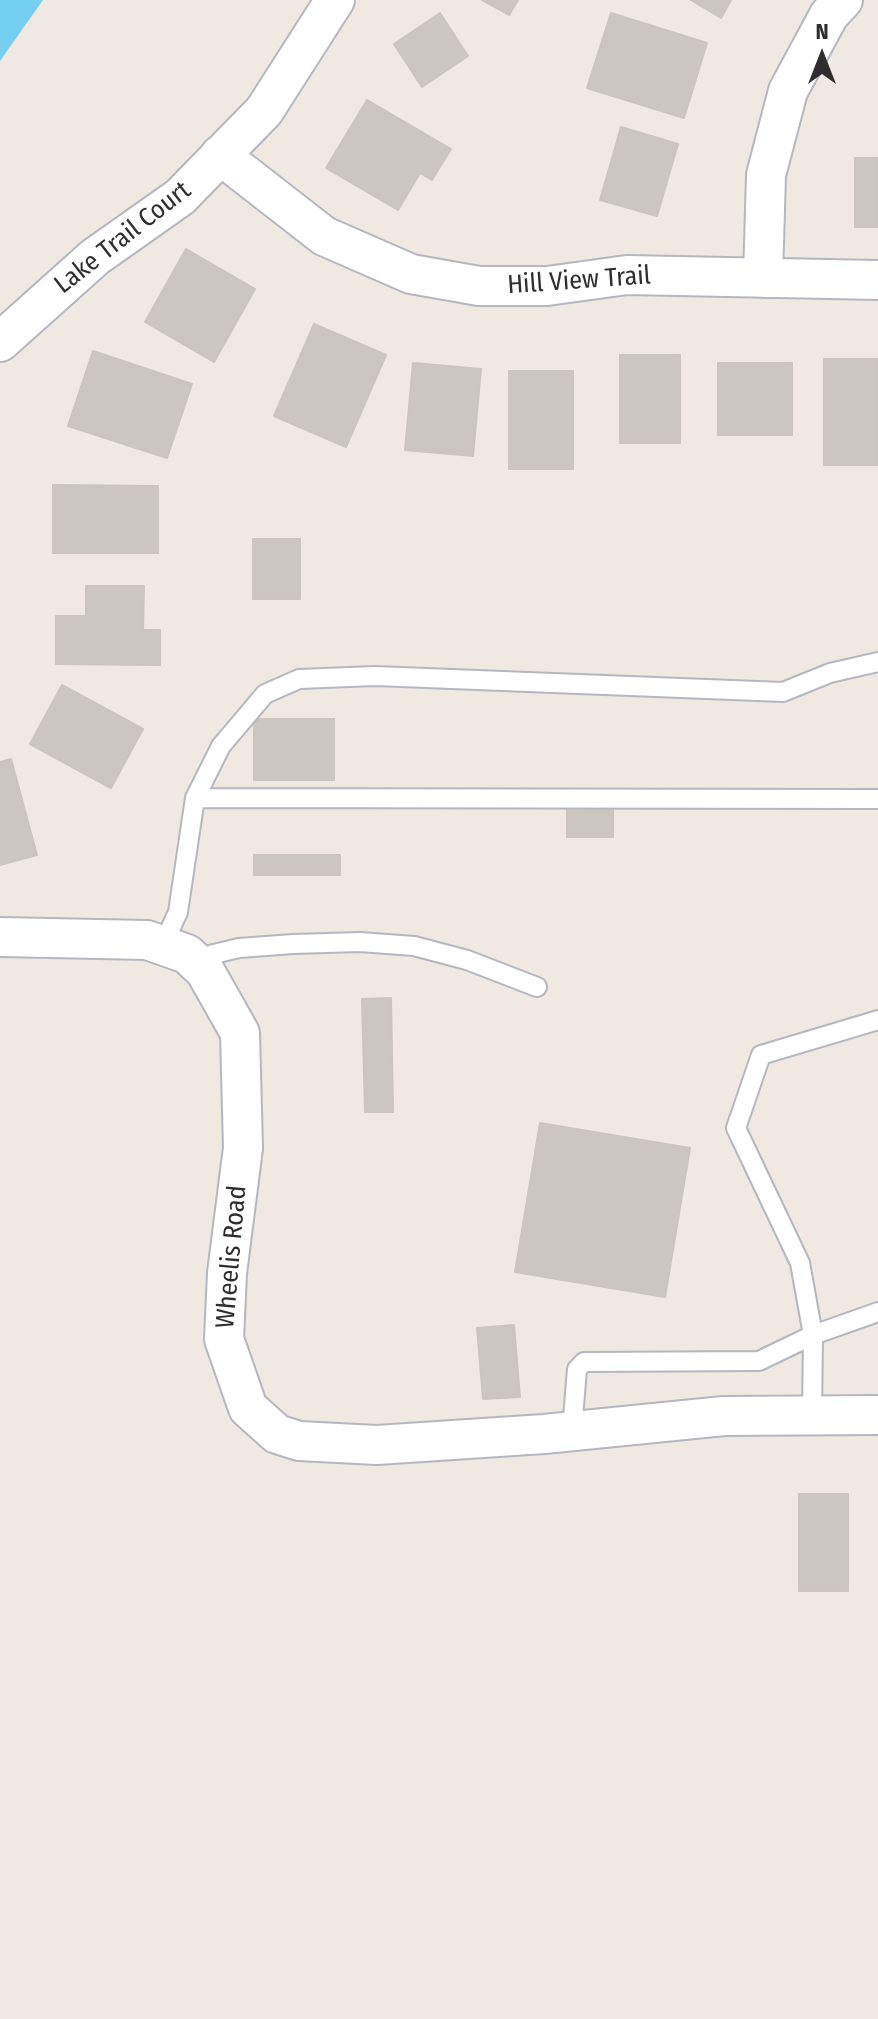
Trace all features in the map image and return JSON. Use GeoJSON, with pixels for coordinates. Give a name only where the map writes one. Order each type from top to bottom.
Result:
{"type":"FeatureCollection","features":[{"type":"Feature","properties":{"kind":"street","name":"Lake Trail Court"},"geometry":{"type":"LineString","coordinates":[[0,367],[11,331],[95,257],[180,197],[264,111],[335,0]]}},
{"type":"Feature","properties":{"kind":"street"},"geometry":{"type":"LineString","coordinates":[[763,278],[766,175],[788,91],[829,15],[843,0]]}},
{"type":"Feature","properties":{"kind":"street","name":"Hill View Trail"},"geometry":{"type":"LineString","coordinates":[[220,155],[324,236],[411,274],[479,286],[547,286],[627,275],[878,280]]}},
{"type":"Feature","properties":{"kind":"street"},"geometry":{"type":"LineString","coordinates":[[0,937],[147,940],[178,952]]}},
{"type":"Feature","properties":{"kind":"street","name":"Wheelis Road"},"geometry":{"type":"LineString","coordinates":[[178,952],[205,971],[240,1033],[243,1148],[227,1273],[224,1339],[248,1408],[277,1434],[299,1441],[353,1446],[724,1416],[878,1415]]}},
{"type":"Feature","properties":{"kind":"lane"},"geometry":{"type":"LineString","coordinates":[[537,987],[467,960],[414,946],[360,942],[178,952],[178,912],[195,798],[221,746],[265,694],[299,679],[375,676],[783,692],[830,673],[878,662]]}},
{"type":"Feature","properties":{"kind":"lane"},"geometry":{"type":"LineString","coordinates":[[195,798],[878,799]]}},
{"type":"Feature","properties":{"kind":"lane"},"geometry":{"type":"LineString","coordinates":[[812,1416],[813,1335],[800,1263],[736,1128],[761,1055],[878,1020]]}},
{"type":"Feature","properties":{"kind":"lane"},"geometry":{"type":"LineString","coordinates":[[572,1430],[577,1369],[584,1362],[759,1361],[813,1335],[878,1312]]}},
{"type":"Feature","properties":{"kind":"water"},"geometry":{"type":"Polygon","coordinates":[[[0,0],[43,0],[0,61],[0,0]]]}},
{"type":"Feature","properties":{"kind":"building"},"geometry":{"type":"Polygon","coordinates":[[[482,0],[518,0],[509,15],[482,0]]]}},
{"type":"Feature","properties":{"kind":"building"},"geometry":{"type":"Polygon","coordinates":[[[691,0],[731,0],[721,18],[691,0]]]}},
{"type":"Feature","properties":{"kind":"building"},"geometry":{"type":"Polygon","coordinates":[[[440,13],[468,56],[422,87],[394,44],[440,13]]]}},
{"type":"Feature","properties":{"kind":"building"},"geometry":{"type":"Polygon","coordinates":[[[611,13],[707,43],[684,118],[587,88],[611,13]]]}},
{"type":"Feature","properties":{"kind":"building"},"geometry":{"type":"Polygon","coordinates":[[[367,100],[451,149],[432,180],[420,173],[398,210],[326,168],[367,100]]]}},
{"type":"Feature","properties":{"kind":"building"},"geometry":{"type":"Polygon","coordinates":[[[621,127],[678,144],[657,216],[600,200],[621,127]]]}},
{"type":"Feature","properties":{"kind":"building"},"geometry":{"type":"Polygon","coordinates":[[[855,158],[878,158],[878,227],[855,227],[855,158]]]}},
{"type":"Feature","properties":{"kind":"building"},"geometry":{"type":"Polygon","coordinates":[[[186,249],[255,289],[214,362],[145,322],[186,249]]]}},
{"type":"Feature","properties":{"kind":"building"},"geometry":{"type":"Polygon","coordinates":[[[314,324],[386,355],[346,447],[274,416],[314,324]]]}},
{"type":"Feature","properties":{"kind":"building"},"geometry":{"type":"Polygon","coordinates":[[[93,351],[192,384],[167,458],[68,426],[93,351]]]}},
{"type":"Feature","properties":{"kind":"building"},"geometry":{"type":"Polygon","coordinates":[[[620,355],[680,355],[680,443],[620,443],[620,355]]]}},
{"type":"Feature","properties":{"kind":"building"},"geometry":{"type":"Polygon","coordinates":[[[824,359],[878,359],[878,465],[824,465],[824,359]]]}},
{"type":"Feature","properties":{"kind":"building"},"geometry":{"type":"Polygon","coordinates":[[[413,363],[481,369],[473,456],[405,450],[413,363]]]}},
{"type":"Feature","properties":{"kind":"building"},"geometry":{"type":"Polygon","coordinates":[[[718,363],[792,363],[792,435],[718,435],[718,363]]]}},
{"type":"Feature","properties":{"kind":"building"},"geometry":{"type":"Polygon","coordinates":[[[509,371],[573,371],[573,469],[509,469],[509,371]]]}},
{"type":"Feature","properties":{"kind":"building"},"geometry":{"type":"Polygon","coordinates":[[[53,485],[158,486],[158,553],[53,553],[53,485]]]}},
{"type":"Feature","properties":{"kind":"building"},"geometry":{"type":"Polygon","coordinates":[[[253,539],[300,539],[300,599],[253,599],[253,539]]]}},
{"type":"Feature","properties":{"kind":"building"},"geometry":{"type":"Polygon","coordinates":[[[86,586],[144,586],[143,630],[160,630],[160,665],[56,664],[56,616],[86,616],[86,586]]]}},
{"type":"Feature","properties":{"kind":"building"},"geometry":{"type":"Polygon","coordinates":[[[62,685],[143,729],[111,788],[30,744],[62,685]]]}},
{"type":"Feature","properties":{"kind":"building"},"geometry":{"type":"Polygon","coordinates":[[[254,719],[334,719],[334,780],[254,780],[254,719]]]}},
{"type":"Feature","properties":{"kind":"building"},"geometry":{"type":"Polygon","coordinates":[[[11,759],[37,855],[0,865],[0,762],[11,759]]]}},
{"type":"Feature","properties":{"kind":"building"},"geometry":{"type":"Polygon","coordinates":[[[567,804],[613,804],[613,837],[567,837],[567,804]]]}},
{"type":"Feature","properties":{"kind":"building"},"geometry":{"type":"Polygon","coordinates":[[[254,855],[340,855],[340,875],[254,875],[254,855]]]}},
{"type":"Feature","properties":{"kind":"building"},"geometry":{"type":"Polygon","coordinates":[[[391,998],[393,1112],[365,1112],[362,999],[391,998]]]}},
{"type":"Feature","properties":{"kind":"building"},"geometry":{"type":"Polygon","coordinates":[[[540,1123],[690,1148],[665,1297],[515,1272],[540,1123]]]}},
{"type":"Feature","properties":{"kind":"building"},"geometry":{"type":"Polygon","coordinates":[[[514,1325],[520,1397],[483,1399],[477,1328],[514,1325]]]}},
{"type":"Feature","properties":{"kind":"building"},"geometry":{"type":"Polygon","coordinates":[[[799,1494],[848,1494],[848,1591],[799,1591],[799,1494]]]}}]}
